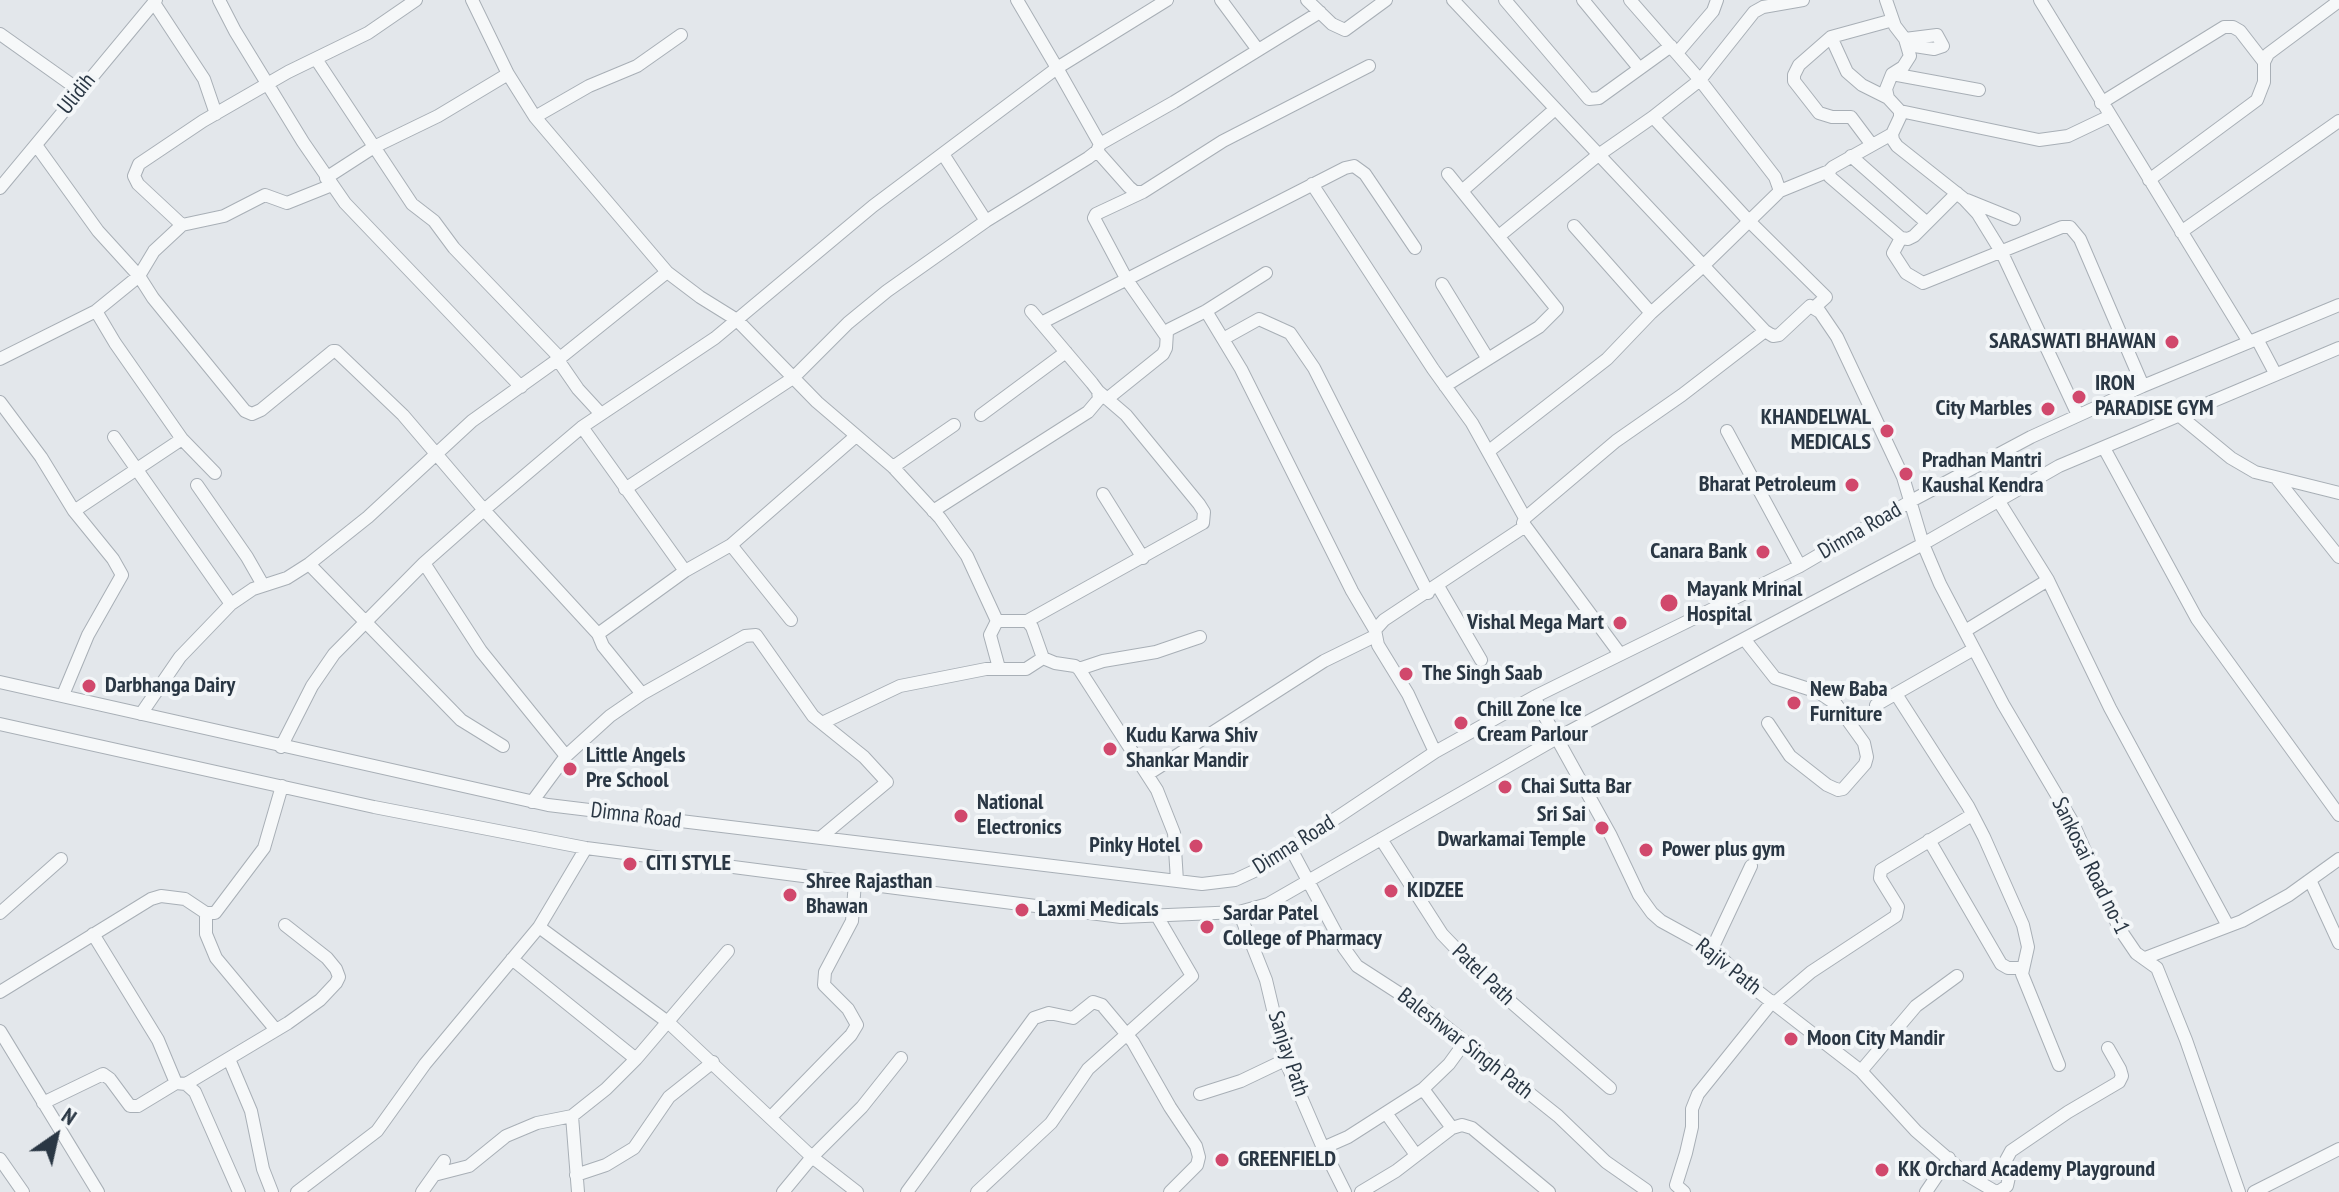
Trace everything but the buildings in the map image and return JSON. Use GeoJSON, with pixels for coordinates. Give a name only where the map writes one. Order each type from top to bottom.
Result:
{"type":"FeatureCollection","features":[{"type":"Feature","properties":{"kind":"street"},"geometry":{"type":"LineString","coordinates":[[219,0],[329,182],[414,277],[521,387]]}},
{"type":"Feature","properties":{"kind":"street"},"geometry":{"type":"LineString","coordinates":[[182,225],[138,184],[135,169],[145,158],[269,84],[368,33],[416,0]]}},
{"type":"Feature","properties":{"kind":"street"},"geometry":{"type":"LineString","coordinates":[[472,0],[508,74],[535,117],[667,272],[737,320],[793,378],[893,467],[933,511],[967,556],[997,621]]}},
{"type":"Feature","properties":{"kind":"street"},"geometry":{"type":"LineString","coordinates":[[1017,0],[1099,147],[1129,187],[1135,192],[1143,192]]}},
{"type":"Feature","properties":{"kind":"street"},"geometry":{"type":"LineString","coordinates":[[281,747],[321,671],[364,623],[424,563],[582,427],[704,346],[873,206],[1057,68],[1167,0]]}},
{"type":"Feature","properties":{"kind":"street"},"geometry":{"type":"LineString","coordinates":[[1221,0],[1258,50]]}},
{"type":"Feature","properties":{"kind":"street"},"geometry":{"type":"LineString","coordinates":[[1307,0],[1339,29],[1345,30],[1386,0]]}},
{"type":"Feature","properties":{"kind":"street"},"geometry":{"type":"LineString","coordinates":[[1453,0],[1702,267],[1765,331],[1776,337],[1806,309],[1815,307],[1826,297],[1748,220],[1653,117]]}},
{"type":"Feature","properties":{"kind":"street"},"geometry":{"type":"LineString","coordinates":[[1583,0],[1639,68]]}},
{"type":"Feature","properties":{"kind":"street"},"geometry":{"type":"LineString","coordinates":[[1630,0],[1700,80],[1775,177],[1780,191]]}},
{"type":"Feature","properties":{"kind":"street"},"geometry":{"type":"LineString","coordinates":[[1509,1],[1589,99],[1599,98],[1639,68],[1674,49],[1713,11],[1717,0]]}},
{"type":"Feature","properties":{"kind":"street"},"geometry":{"type":"LineString","coordinates":[[1499,236],[1597,156],[1700,80],[1754,12],[1763,7],[1803,0]]}},
{"type":"Feature","properties":{"kind":"street"},"geometry":{"type":"LineString","coordinates":[[1886,0],[1910,56],[1908,62],[1892,74],[1886,89],[1888,98]]}},
{"type":"Feature","properties":{"kind":"street"},"geometry":{"type":"LineString","coordinates":[[2040,0],[2181,232],[2275,373]]}},
{"type":"Feature","properties":{"kind":"street"},"geometry":{"type":"LineString","coordinates":[[155,1],[204,79],[216,114]]}},
{"type":"Feature","properties":{"kind":"street","name":"Ulidih"},"geometry":{"type":"LineString","coordinates":[[0,188],[155,1]]}},
{"type":"Feature","properties":{"kind":"street"},"geometry":{"type":"LineString","coordinates":[[2264,62],[2275,48],[2339,1]]}},
{"type":"Feature","properties":{"kind":"street"},"geometry":{"type":"LineString","coordinates":[[625,489],[793,378],[848,323],[887,291],[986,221],[1099,147],[1320,12]]}},
{"type":"Feature","properties":{"kind":"street"},"geometry":{"type":"LineString","coordinates":[[1872,145],[1851,117],[1819,113],[1794,81],[1799,65],[1831,37],[1893,20]]}},
{"type":"Feature","properties":{"kind":"street"},"geometry":{"type":"LineString","coordinates":[[2101,103],[2224,27],[2240,31],[2264,62],[2264,82],[2257,100],[2149,180]]}},
{"type":"Feature","properties":{"kind":"street"},"geometry":{"type":"LineString","coordinates":[[0,34],[79,90]]}},
{"type":"Feature","properties":{"kind":"street"},"geometry":{"type":"LineString","coordinates":[[535,117],[589,86],[637,66],[681,35]]}},
{"type":"Feature","properties":{"kind":"street"},"geometry":{"type":"LineString","coordinates":[[1831,37],[1847,72],[1862,85],[1888,98],[1900,111],[2039,140],[2068,136],[2110,116]]}},
{"type":"Feature","properties":{"kind":"street"},"geometry":{"type":"LineString","coordinates":[[316,59],[412,204],[434,221],[454,248],[559,359],[578,389],[601,414]]}},
{"type":"Feature","properties":{"kind":"street"},"geometry":{"type":"LineString","coordinates":[[1166,336],[1126,278],[1094,218],[1096,214],[1143,192],[1223,141],[1369,66]]}},
{"type":"Feature","properties":{"kind":"street"},"geometry":{"type":"LineString","coordinates":[[0,359],[96,311],[139,276],[154,251],[182,225],[224,216],[265,195],[287,203],[293,202],[329,182],[374,147],[438,116],[508,74]]}},
{"type":"Feature","properties":{"kind":"street"},"geometry":{"type":"LineString","coordinates":[[1892,74],[1979,90]]}},
{"type":"Feature","properties":{"kind":"street"},"geometry":{"type":"LineString","coordinates":[[1462,191],[1554,110]]}},
{"type":"Feature","properties":{"kind":"street"},"geometry":{"type":"LineString","coordinates":[[1489,451],[1607,359],[1780,191],[1829,171],[1892,134],[1900,111]]}},
{"type":"Feature","properties":{"kind":"street"},"geometry":{"type":"LineString","coordinates":[[2181,232],[2339,121]]}},
{"type":"Feature","properties":{"kind":"street"},"geometry":{"type":"LineString","coordinates":[[1892,134],[1897,146],[1961,196],[1978,214],[2002,253],[2078,415]]}},
{"type":"Feature","properties":{"kind":"street"},"geometry":{"type":"LineString","coordinates":[[36,145],[98,231],[139,276],[245,411],[252,414],[261,410],[336,351],[393,404],[484,510],[598,634],[603,646],[642,694]]}},
{"type":"Feature","properties":{"kind":"street"},"geometry":{"type":"LineString","coordinates":[[943,154],[986,221]]}},
{"type":"Feature","properties":{"kind":"street"},"geometry":{"type":"LineString","coordinates":[[1851,156],[1927,223]]}},
{"type":"Feature","properties":{"kind":"street"},"geometry":{"type":"LineString","coordinates":[[1041,323],[1345,168],[1359,169],[1415,248]]}},
{"type":"Feature","properties":{"kind":"street"},"geometry":{"type":"LineString","coordinates":[[1829,171],[1835,182],[1901,238],[1914,236],[1961,196]]}},
{"type":"Feature","properties":{"kind":"street"},"geometry":{"type":"LineString","coordinates":[[1445,386],[1539,327],[1557,309],[1448,174]]}},
{"type":"Feature","properties":{"kind":"street"},"geometry":{"type":"LineString","coordinates":[[1312,184],[1463,409],[1489,451],[1525,523],[1620,654]]}},
{"type":"Feature","properties":{"kind":"street"},"geometry":{"type":"LineString","coordinates":[[1961,196],[2014,219]]}},
{"type":"Feature","properties":{"kind":"street"},"geometry":{"type":"LineString","coordinates":[[1574,226],[1651,313]]}},
{"type":"Feature","properties":{"kind":"street"},"geometry":{"type":"LineString","coordinates":[[1901,238],[1893,253],[1906,273],[1923,283],[2062,227],[2070,227],[2080,239],[2143,386]]}},
{"type":"Feature","properties":{"kind":"street"},"geometry":{"type":"LineString","coordinates":[[141,714],[180,657],[231,604],[263,585],[287,578],[309,564],[368,517],[472,421],[559,359],[667,272]]}},
{"type":"Feature","properties":{"kind":"street"},"geometry":{"type":"LineString","coordinates":[[933,511],[1088,412],[1102,395],[1163,354],[1170,329],[1206,311],[1266,273]]}},
{"type":"Feature","properties":{"kind":"street"},"geometry":{"type":"LineString","coordinates":[[1442,284],[1488,359]]}},
{"type":"Feature","properties":{"kind":"street","name":"Dimna Road"},"geometry":{"type":"LineString","coordinates":[[0,682],[532,802],[1202,884],[1235,880],[1263,867],[1435,752],[1534,697],[1800,566],[1911,501],[2031,437],[2143,386],[2339,305]]}},
{"type":"Feature","properties":{"kind":"street","name":"Sankosai Road no-1"},"geometry":{"type":"LineString","coordinates":[[1815,307],[1837,337],[1903,477],[1923,544],[1940,584],[2003,704],[2072,821],[2119,928],[2136,953],[2157,968],[2239,1192]]}},
{"type":"Feature","properties":{"kind":"street"},"geometry":{"type":"LineString","coordinates":[[96,311],[182,439],[215,473]]}},
{"type":"Feature","properties":{"kind":"street"},"geometry":{"type":"LineString","coordinates":[[997,621],[1027,621],[1203,523],[1204,512],[1126,415],[1102,395],[1031,311]]}},
{"type":"Feature","properties":{"kind":"street"},"geometry":{"type":"LineString","coordinates":[[1206,311],[1241,369],[1435,752]]}},
{"type":"Feature","properties":{"kind":"street"},"geometry":{"type":"LineString","coordinates":[[1223,339],[1259,319],[1290,333],[1314,368],[1433,589],[1481,660]]}},
{"type":"Feature","properties":{"kind":"street"},"geometry":{"type":"LineString","coordinates":[[1148,774],[1324,661],[1375,633],[1384,620],[1525,523],[1616,441],[1765,331]]}},
{"type":"Feature","properties":{"kind":"street"},"geometry":{"type":"LineString","coordinates":[[0,724],[586,848],[1121,917],[1239,912],[1268,904],[1557,738],[1923,544],[2059,466],[2339,348]]}},
{"type":"Feature","properties":{"kind":"street"},"geometry":{"type":"LineString","coordinates":[[981,415],[1066,352]]}},
{"type":"Feature","properties":{"kind":"street"},"geometry":{"type":"LineString","coordinates":[[1,405],[41,457],[74,511],[122,575],[88,635],[63,695]]}},
{"type":"Feature","properties":{"kind":"street"},"geometry":{"type":"LineString","coordinates":[[2180,416],[2231,458],[2255,472],[2339,493]]}},
{"type":"Feature","properties":{"kind":"street"},"geometry":{"type":"LineString","coordinates":[[893,467],[954,425]]}},
{"type":"Feature","properties":{"kind":"street"},"geometry":{"type":"LineString","coordinates":[[582,427],[685,571]]}},
{"type":"Feature","properties":{"kind":"street"},"geometry":{"type":"LineString","coordinates":[[1727,431],[1800,566]]}},
{"type":"Feature","properties":{"kind":"street"},"geometry":{"type":"LineString","coordinates":[[598,634],[685,571],[731,545],[856,436]]}},
{"type":"Feature","properties":{"kind":"street"},"geometry":{"type":"LineString","coordinates":[[114,437],[231,604]]}},
{"type":"Feature","properties":{"kind":"street"},"geometry":{"type":"LineString","coordinates":[[74,511],[182,439]]}},
{"type":"Feature","properties":{"kind":"street"},"geometry":{"type":"LineString","coordinates":[[2104,448],[2197,619],[2339,815]]}},
{"type":"Feature","properties":{"kind":"street"},"geometry":{"type":"LineString","coordinates":[[2277,479],[2339,557]]}},
{"type":"Feature","properties":{"kind":"street"},"geometry":{"type":"LineString","coordinates":[[197,485],[263,585]]}},
{"type":"Feature","properties":{"kind":"street"},"geometry":{"type":"LineString","coordinates":[[1103,494],[1143,558]]}},
{"type":"Feature","properties":{"kind":"street"},"geometry":{"type":"LineString","coordinates":[[1998,500],[2048,580],[2110,708],[2228,926]]}},
{"type":"Feature","properties":{"kind":"street"},"geometry":{"type":"LineString","coordinates":[[731,545],[791,620]]}},
{"type":"Feature","properties":{"kind":"street"},"geometry":{"type":"LineString","coordinates":[[424,563],[481,651],[566,756]]}},
{"type":"Feature","properties":{"kind":"street"},"geometry":{"type":"LineString","coordinates":[[309,564],[461,720],[503,746]]}},
{"type":"Feature","properties":{"kind":"street"},"geometry":{"type":"LineString","coordinates":[[1965,631],[2048,580]]}},
{"type":"Feature","properties":{"kind":"street"},"geometry":{"type":"LineString","coordinates":[[997,621],[990,635],[999,668]]}},
{"type":"Feature","properties":{"kind":"street"},"geometry":{"type":"LineString","coordinates":[[1027,621],[1043,658],[1079,669],[1148,774],[1174,833],[1177,881]]}},
{"type":"Feature","properties":{"kind":"street"},"geometry":{"type":"LineString","coordinates":[[532,802],[566,756],[610,716],[642,694],[754,634],[813,716],[864,757],[887,782],[820,838]]}},
{"type":"Feature","properties":{"kind":"street"},"geometry":{"type":"LineString","coordinates":[[1079,669],[1103,661],[1156,652],[1200,637]]}},
{"type":"Feature","properties":{"kind":"street"},"geometry":{"type":"LineString","coordinates":[[1745,640],[1775,678],[1818,692],[1836,704],[1864,743],[1865,764],[1843,789],[1838,790],[1790,756],[1768,723]]}},
{"type":"Feature","properties":{"kind":"street"},"geometry":{"type":"LineString","coordinates":[[1876,705],[1974,649]]}},
{"type":"Feature","properties":{"kind":"street"},"geometry":{"type":"LineString","coordinates":[[822,723],[900,686],[999,668],[1026,669],[1043,658]]}},
{"type":"Feature","properties":{"kind":"street"},"geometry":{"type":"LineString","coordinates":[[1896,694],[1972,815],[2023,925],[2028,947],[2023,968],[2026,987],[2059,1065]]}},
{"type":"Feature","properties":{"kind":"street","name":"Rajiv Path"},"geometry":{"type":"LineString","coordinates":[[1534,697],[1646,904],[1661,921],[1712,949],[1777,999],[1863,1070],[1916,1131],[1967,1175],[2000,1190]]}},
{"type":"Feature","properties":{"kind":"street"},"geometry":{"type":"LineString","coordinates":[[0,992],[151,899],[161,896],[185,899],[210,915],[219,909],[259,856],[282,786]]}},
{"type":"Feature","properties":{"kind":"street"},"geometry":{"type":"LineString","coordinates":[[1684,1192],[1676,1185],[1698,1094],[1777,999],[1811,972],[1896,916],[1898,907],[1879,873],[1972,815]]}},
{"type":"Feature","properties":{"kind":"street","name":"Patel Path"},"geometry":{"type":"LineString","coordinates":[[1381,839],[1442,934],[1488,982],[1610,1088]]}},
{"type":"Feature","properties":{"kind":"street"},"geometry":{"type":"LineString","coordinates":[[1929,840],[2001,964],[2008,968],[2023,968]]}},
{"type":"Feature","properties":{"kind":"street"},"geometry":{"type":"LineString","coordinates":[[297,1192],[377,1131],[425,1064],[539,927],[586,848]]}},
{"type":"Feature","properties":{"kind":"street","name":"Baleshwar Singh Path"},"geometry":{"type":"LineString","coordinates":[[1291,849],[1344,948],[1357,966],[1405,996],[1465,1042],[1558,1116],[1606,1162],[1646,1190]]}},
{"type":"Feature","properties":{"kind":"street"},"geometry":{"type":"LineString","coordinates":[[0,913],[61,859]]}},
{"type":"Feature","properties":{"kind":"street"},"geometry":{"type":"LineString","coordinates":[[2145,958],[2266,908],[2339,859]]}},
{"type":"Feature","properties":{"kind":"street"},"geometry":{"type":"LineString","coordinates":[[1712,949],[1751,866]]}},
{"type":"Feature","properties":{"kind":"street"},"geometry":{"type":"LineString","coordinates":[[2310,880],[2339,943]]}},
{"type":"Feature","properties":{"kind":"street"},"geometry":{"type":"LineString","coordinates":[[771,1117],[851,1035],[857,1025],[848,1009],[824,985],[825,972],[852,921],[855,882]]}},
{"type":"Feature","properties":{"kind":"street","name":"Sanjay Path"},"geometry":{"type":"LineString","coordinates":[[1239,912],[1266,980],[1285,1060],[1345,1192]]}},
{"type":"Feature","properties":{"kind":"street"},"geometry":{"type":"LineString","coordinates":[[206,913],[209,946],[276,1030]]}},
{"type":"Feature","properties":{"kind":"street"},"geometry":{"type":"LineString","coordinates":[[977,1192],[1051,1123],[1088,1069],[1192,976],[1157,916]]}},
{"type":"Feature","properties":{"kind":"street"},"geometry":{"type":"LineString","coordinates":[[43,1103],[103,1074],[130,1106],[138,1106],[229,1059],[320,1000],[339,977],[327,958],[285,925]]}},
{"type":"Feature","properties":{"kind":"street"},"geometry":{"type":"LineString","coordinates":[[539,927],[669,1023],[812,1157],[857,1192]]}},
{"type":"Feature","properties":{"kind":"street"},"geometry":{"type":"LineString","coordinates":[[93,934],[158,1040],[181,1084],[195,1092],[239,1192]]}},
{"type":"Feature","properties":{"kind":"street"},"geometry":{"type":"LineString","coordinates":[[434,1175],[469,1166],[506,1136],[537,1123],[572,1116],[606,1089],[636,1059],[728,951]]}},
{"type":"Feature","properties":{"kind":"street"},"geometry":{"type":"LineString","coordinates":[[512,959],[636,1059]]}},
{"type":"Feature","properties":{"kind":"street"},"geometry":{"type":"LineString","coordinates":[[1863,1070],[1916,1006],[1957,976]]}},
{"type":"Feature","properties":{"kind":"street"},"geometry":{"type":"LineString","coordinates":[[907,1192],[1034,1018],[1049,1013],[1073,1018],[1093,1002],[1102,1005],[1126,1034],[1196,1146],[1199,1157],[1197,1165],[1170,1192]]}},
{"type":"Feature","properties":{"kind":"street"},"geometry":{"type":"LineString","coordinates":[[0,1031],[98,1192]]}},
{"type":"Feature","properties":{"kind":"street"},"geometry":{"type":"LineString","coordinates":[[1323,1148],[1348,1137],[1423,1089],[1449,1064],[1465,1042]]}},
{"type":"Feature","properties":{"kind":"street"},"geometry":{"type":"LineString","coordinates":[[2000,1190],[2009,1177],[2005,1162],[2011,1151],[2119,1082],[2122,1076],[2120,1069],[2108,1048]]}},
{"type":"Feature","properties":{"kind":"street"},"geometry":{"type":"LineString","coordinates":[[783,1192],[812,1157],[862,1107],[901,1058]]}},
{"type":"Feature","properties":{"kind":"street"},"geometry":{"type":"LineString","coordinates":[[229,1059],[251,1111],[260,1156],[272,1192]]}},
{"type":"Feature","properties":{"kind":"street"},"geometry":{"type":"LineString","coordinates":[[1200,1094],[1241,1081],[1285,1060]]}},
{"type":"Feature","properties":{"kind":"street"},"geometry":{"type":"LineString","coordinates":[[576,1175],[606,1165],[634,1148],[669,1097],[713,1062]]}},
{"type":"Feature","properties":{"kind":"street"},"geometry":{"type":"LineString","coordinates":[[1423,1089],[1452,1128]]}},
{"type":"Feature","properties":{"kind":"street"},"geometry":{"type":"LineString","coordinates":[[1386,1113],[1416,1155]]}},
{"type":"Feature","properties":{"kind":"street"},"geometry":{"type":"LineString","coordinates":[[572,1116],[578,1192]]}},
{"type":"Feature","properties":{"kind":"street"},"geometry":{"type":"LineString","coordinates":[[1361,1192],[1452,1128],[1462,1125],[1472,1128],[1549,1192]]}},
{"type":"Feature","properties":{"kind":"street"},"geometry":{"type":"LineString","coordinates":[[2254,1192],[2339,1149]]}},
{"type":"Feature","properties":{"kind":"street"},"geometry":{"type":"LineString","coordinates":[[1926,1192],[1949,1158]]}},
{"type":"Feature","properties":{"kind":"street"},"geometry":{"type":"LineString","coordinates":[[0,1159],[23,1192]]}},
{"type":"Feature","properties":{"kind":"street"},"geometry":{"type":"LineString","coordinates":[[422,1192],[444,1161]]}},
{"type":"Feature","properties":{"kind":"place","name":"SARASWATI BHAWAN"},"geometry":{"type":"Point","coordinates":[2172,342]}},
{"type":"Feature","properties":{"kind":"place","name":"IRON PARADISE GYM"},"geometry":{"type":"Point","coordinates":[2079,397]}},
{"type":"Feature","properties":{"kind":"place","name":"City Marbles"},"geometry":{"type":"Point","coordinates":[2048,409]}},
{"type":"Feature","properties":{"kind":"place","name":"KHANDELWAL MEDICALS"},"geometry":{"type":"Point","coordinates":[1887,431]}},
{"type":"Feature","properties":{"kind":"place","name":"Pradhan Mantri Kaushal Kendra"},"geometry":{"type":"Point","coordinates":[1906,474]}},
{"type":"Feature","properties":{"kind":"place","name":"Bharat Petroleum"},"geometry":{"type":"Point","coordinates":[1852,485]}},
{"type":"Feature","properties":{"kind":"place","name":"Canara Bank"},"geometry":{"type":"Point","coordinates":[1763,552]}},
{"type":"Feature","properties":{"kind":"place","name":"Mayank Mrinal Hospital"},"geometry":{"type":"Point","coordinates":[1669,603]}},
{"type":"Feature","properties":{"kind":"place","name":"Vishal Mega Mart"},"geometry":{"type":"Point","coordinates":[1620,623]}},
{"type":"Feature","properties":{"kind":"place","name":"The Singh Saab"},"geometry":{"type":"Point","coordinates":[1406,674]}},
{"type":"Feature","properties":{"kind":"place","name":"Darbhanga Dairy"},"geometry":{"type":"Point","coordinates":[89,686]}},
{"type":"Feature","properties":{"kind":"place","name":"New Baba Furniture"},"geometry":{"type":"Point","coordinates":[1794,703]}},
{"type":"Feature","properties":{"kind":"place","name":"Chill Zone Ice Cream Parlour"},"geometry":{"type":"Point","coordinates":[1461,723]}},
{"type":"Feature","properties":{"kind":"place","name":"Kudu Karwa Shiv Shankar Mandir"},"geometry":{"type":"Point","coordinates":[1110,749]}},
{"type":"Feature","properties":{"kind":"place","name":"Little Angels Pre School"},"geometry":{"type":"Point","coordinates":[570,769]}},
{"type":"Feature","properties":{"kind":"place","name":"Chai Sutta Bar"},"geometry":{"type":"Point","coordinates":[1505,787]}},
{"type":"Feature","properties":{"kind":"place","name":"National Electronics"},"geometry":{"type":"Point","coordinates":[961,816]}},
{"type":"Feature","properties":{"kind":"place","name":"Sri Sai Dwarkamai Temple"},"geometry":{"type":"Point","coordinates":[1602,828]}},
{"type":"Feature","properties":{"kind":"place","name":"Pinky Hotel"},"geometry":{"type":"Point","coordinates":[1196,846]}},
{"type":"Feature","properties":{"kind":"place","name":"Power plus gym"},"geometry":{"type":"Point","coordinates":[1646,850]}},
{"type":"Feature","properties":{"kind":"place","name":"CITI STYLE"},"geometry":{"type":"Point","coordinates":[630,864]}},
{"type":"Feature","properties":{"kind":"place","name":"KIDZEE"},"geometry":{"type":"Point","coordinates":[1391,891]}},
{"type":"Feature","properties":{"kind":"place","name":"Shree Rajasthan Bhawan"},"geometry":{"type":"Point","coordinates":[790,895]}},
{"type":"Feature","properties":{"kind":"place","name":"Laxmi Medicals"},"geometry":{"type":"Point","coordinates":[1022,910]}},
{"type":"Feature","properties":{"kind":"place","name":"Sardar Patel College of Pharmacy"},"geometry":{"type":"Point","coordinates":[1207,927]}},
{"type":"Feature","properties":{"kind":"place","name":"Moon City Mandir"},"geometry":{"type":"Point","coordinates":[1791,1039]}},
{"type":"Feature","properties":{"kind":"place","name":"GREENFIELD"},"geometry":{"type":"Point","coordinates":[1222,1160]}},
{"type":"Feature","properties":{"kind":"place","name":"KK Orchard Academy Playground"},"geometry":{"type":"Point","coordinates":[1882,1170]}}]}
